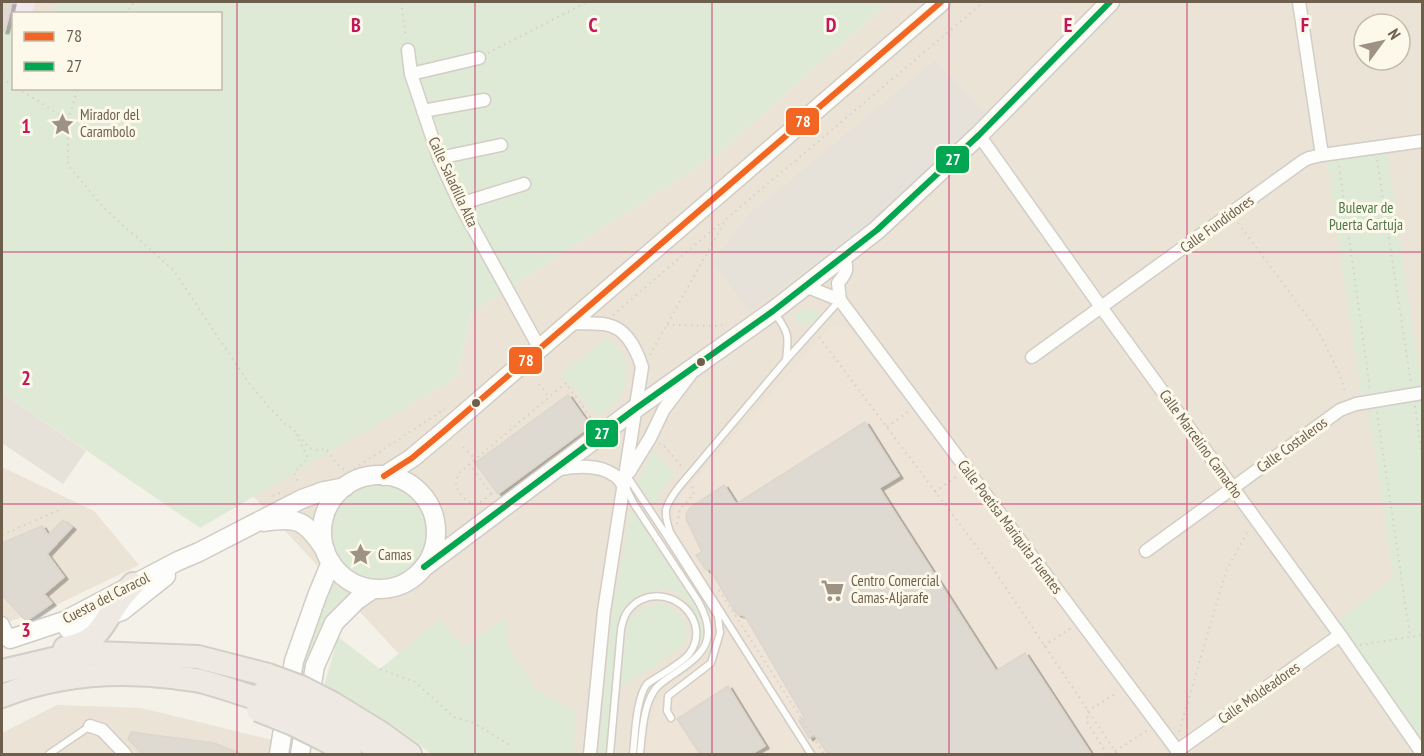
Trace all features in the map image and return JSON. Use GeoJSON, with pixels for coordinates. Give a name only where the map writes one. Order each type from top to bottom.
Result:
{"type":"FeatureCollection","features":[{"type":"Feature","properties":{"kind":"highway"},"geometry":{"type":"LineString","coordinates":[[2,669],[88,641],[100,631],[120,598],[133,584]]}},
{"type":"Feature","properties":{"kind":"highway"},"geometry":{"type":"LineString","coordinates":[[2,669],[92,653],[198,657],[262,695],[293,724],[327,723],[381,733],[410,754]]}},
{"type":"Feature","properties":{"kind":"highway"},"geometry":{"type":"LineString","coordinates":[[2,696],[56,680],[98,674],[139,673],[202,681],[262,695]]}},
{"type":"Feature","properties":{"kind":"highway"},"geometry":{"type":"LineString","coordinates":[[139,673],[262,695],[301,687],[350,754]]}},
{"type":"Feature","properties":{"kind":"highway"},"geometry":{"type":"LineString","coordinates":[[327,723],[367,754]]}},
{"type":"Feature","properties":{"kind":"highway"},"geometry":{"type":"LineString","coordinates":[[327,723],[367,742],[384,754]]}},
{"type":"Feature","properties":{"kind":"main road"},"geometry":{"type":"LineString","coordinates":[[384,476],[412,458],[941,2]]}},
{"type":"Feature","properties":{"kind":"main road"},"geometry":{"type":"LineString","coordinates":[[424,567],[436,540],[435,521],[424,497],[403,481],[384,476],[347,480],[327,511],[323,532],[329,557],[345,577],[354,583],[373,589],[401,585],[410,580],[424,567],[635,409],[773,311],[877,230],[979,135],[1110,2]]}},
{"type":"Feature","properties":{"kind":"main road","name":"Cuesta del Caracol"},"geometry":{"type":"LineString","coordinates":[[4,634],[64,621],[177,561],[302,499],[347,480]]}},
{"type":"Feature","properties":{"kind":"main road","name":"Cuesta del Caracol"},"geometry":{"type":"LineString","coordinates":[[253,524],[280,519],[293,520],[308,527],[329,557]]}},
{"type":"Feature","properties":{"kind":"main road","name":"Cuesta del Caracol"},"geometry":{"type":"LineString","coordinates":[[4,634],[43,636],[122,611],[199,552]]}},
{"type":"Feature","properties":{"kind":"main road"},"geometry":{"type":"LineString","coordinates":[[279,754],[294,661],[329,557]]}},
{"type":"Feature","properties":{"kind":"main road"},"geometry":{"type":"LineString","coordinates":[[300,754],[315,666],[330,632],[334,623],[357,600],[373,589]]}},
{"type":"Feature","properties":{"kind":"street"},"geometry":{"type":"LineString","coordinates":[[1299,2],[1322,155]]}},
{"type":"Feature","properties":{"kind":"street","name":"Calle Saladilla Alta"},"geometry":{"type":"LineString","coordinates":[[408,50],[411,74],[438,158],[460,204],[540,349]]}},
{"type":"Feature","properties":{"kind":"street"},"geometry":{"type":"LineString","coordinates":[[411,74],[479,58]]}},
{"type":"Feature","properties":{"kind":"street"},"geometry":{"type":"LineString","coordinates":[[423,111],[484,100]]}},
{"type":"Feature","properties":{"kind":"street","name":"Calle Marcelino Camacho"},"geometry":{"type":"LineString","coordinates":[[979,135],[1340,635],[1422,753]]}},
{"type":"Feature","properties":{"kind":"street","name":"Calle Fundidores"},"geometry":{"type":"LineString","coordinates":[[1032,357],[1298,164],[1322,155],[1422,141]]}},
{"type":"Feature","properties":{"kind":"street"},"geometry":{"type":"LineString","coordinates":[[438,158],[501,146]]}},
{"type":"Feature","properties":{"kind":"street"},"geometry":{"type":"LineString","coordinates":[[460,204],[524,184]]}},
{"type":"Feature","properties":{"kind":"street"},"geometry":{"type":"LineString","coordinates":[[805,286],[840,300],[838,283],[846,274],[847,268],[844,256]]}},
{"type":"Feature","properties":{"kind":"street","name":"Calle Poetisa Mariquita Fuentes"},"geometry":{"type":"LineString","coordinates":[[840,300],[1177,750]]}},
{"type":"Feature","properties":{"kind":"street"},"geometry":{"type":"LineString","coordinates":[[570,323],[608,325],[620,331],[631,342],[642,367],[604,611],[590,754]]}},
{"type":"Feature","properties":{"kind":"street"},"geometry":{"type":"LineString","coordinates":[[625,480],[664,409],[700,362]]}},
{"type":"Feature","properties":{"kind":"street","name":"Calle Costaleros"},"geometry":{"type":"LineString","coordinates":[[1146,551],[1340,410],[1348,406],[1418,394]]}},
{"type":"Feature","properties":{"kind":"street"},"geometry":{"type":"LineString","coordinates":[[555,469],[574,466],[596,468],[625,480]]}},
{"type":"Feature","properties":{"kind":"street","name":"Calle Moldeadores"},"geometry":{"type":"LineString","coordinates":[[1177,750],[1340,635]]}},
{"type":"Feature","properties":{"kind":"street"},"geometry":{"type":"LineString","coordinates":[[90,726],[102,730],[125,754]]}},
{"type":"Feature","properties":{"kind":"lane"},"geometry":{"type":"LineString","coordinates":[[811,754],[670,532],[664,514],[670,499],[786,360],[840,300]]}},
{"type":"Feature","properties":{"kind":"lane"},"geometry":{"type":"LineString","coordinates":[[773,311],[784,326],[789,341],[786,360]]}},
{"type":"Feature","properties":{"kind":"lane"},"geometry":{"type":"LineString","coordinates":[[625,480],[665,533],[718,616],[720,633],[711,663],[668,696],[667,711],[671,718]]}},
{"type":"Feature","properties":{"kind":"lane"},"geometry":{"type":"LineString","coordinates":[[625,480],[634,504],[698,601],[708,623],[708,635],[700,655],[654,689],[645,716],[640,754]]}},
{"type":"Feature","properties":{"kind":"lane"},"geometry":{"type":"LineString","coordinates":[[609,754],[624,616],[628,609],[646,598],[656,595],[673,598],[692,617],[695,641],[688,654],[642,690],[633,754]]}},
{"type":"Feature","properties":{"kind":"lane"},"geometry":{"type":"LineString","coordinates":[[49,754],[90,726]]}},
{"type":"Feature","properties":{"kind":"path"},"geometry":{"type":"LineString","coordinates":[[401,2],[408,50]]}},
{"type":"Feature","properties":{"kind":"path"},"geometry":{"type":"LineString","coordinates":[[479,58],[587,2]]}},
{"type":"Feature","properties":{"kind":"path"},"geometry":{"type":"LineString","coordinates":[[602,325],[984,2]]}},
{"type":"Feature","properties":{"kind":"path"},"geometry":{"type":"LineString","coordinates":[[20,90],[68,120]]}},
{"type":"Feature","properties":{"kind":"path"},"geometry":{"type":"LineString","coordinates":[[77,90],[68,120],[68,165],[104,208],[174,271],[248,382],[285,424],[293,429],[309,448],[326,449],[337,464]]}},
{"type":"Feature","properties":{"kind":"path"},"geometry":{"type":"LineString","coordinates":[[1375,148],[1418,394],[1422,457]]}},
{"type":"Feature","properties":{"kind":"path"},"geometry":{"type":"LineString","coordinates":[[1339,160],[1373,401],[1410,636]]}},
{"type":"Feature","properties":{"kind":"path"},"geometry":{"type":"LineString","coordinates":[[1231,213],[1319,332],[1344,384],[1348,406]]}},
{"type":"Feature","properties":{"kind":"path"},"geometry":{"type":"LineString","coordinates":[[642,367],[726,219]]}},
{"type":"Feature","properties":{"kind":"path"},"geometry":{"type":"LineString","coordinates":[[667,325],[718,326],[727,324]]}},
{"type":"Feature","properties":{"kind":"path"},"geometry":{"type":"LineString","coordinates":[[813,330],[992,567],[1117,754]]}},
{"type":"Feature","properties":{"kind":"path"},"geometry":{"type":"LineString","coordinates":[[491,494],[478,504],[470,503],[457,488],[459,473],[566,383],[598,426],[608,417],[614,426]]}},
{"type":"Feature","properties":{"kind":"path"},"geometry":{"type":"LineString","coordinates":[[539,384],[549,397]]}},
{"type":"Feature","properties":{"kind":"path"},"geometry":{"type":"LineString","coordinates":[[886,427],[918,404]]}},
{"type":"Feature","properties":{"kind":"path"},"geometry":{"type":"LineString","coordinates":[[347,480],[451,405]]}},
{"type":"Feature","properties":{"kind":"path"},"geometry":{"type":"LineString","coordinates":[[293,429],[308,458],[294,473],[301,489],[302,499]]}},
{"type":"Feature","properties":{"kind":"path"},"geometry":{"type":"LineString","coordinates":[[650,438],[664,446],[689,476],[694,494],[680,509],[677,524]]}},
{"type":"Feature","properties":{"kind":"path"},"geometry":{"type":"LineString","coordinates":[[464,447],[475,459]]}},
{"type":"Feature","properties":{"kind":"path"},"geometry":{"type":"LineString","coordinates":[[469,464],[497,500]]}},
{"type":"Feature","properties":{"kind":"path"},"geometry":{"type":"LineString","coordinates":[[935,492],[967,469]]}},
{"type":"Feature","properties":{"kind":"path"},"geometry":{"type":"LineString","coordinates":[[2,535],[59,510]]}},
{"type":"Feature","properties":{"kind":"path"},"geometry":{"type":"LineString","coordinates":[[1177,750],[1180,731],[1226,571],[1255,518]]}},
{"type":"Feature","properties":{"kind":"path"},"geometry":{"type":"LineString","coordinates":[[715,584],[824,754]]}},
{"type":"Feature","properties":{"kind":"path"},"geometry":{"type":"LineString","coordinates":[[1044,646],[1081,621]]}},
{"type":"Feature","properties":{"kind":"path"},"geometry":{"type":"LineString","coordinates":[[1350,649],[1368,643],[1422,635]]}},
{"type":"Feature","properties":{"kind":"path"},"geometry":{"type":"LineString","coordinates":[[380,669],[415,682],[454,717],[474,723],[513,747]]}},
{"type":"Feature","properties":{"kind":"path"},"geometry":{"type":"LineString","coordinates":[[1088,711],[1128,685]]}},
{"type":"Feature","properties":{"kind":"path"},"geometry":{"type":"LineString","coordinates":[[1088,711],[1088,722],[1107,754]]}},
{"type":"Feature","properties":{"kind":"path"},"geometry":{"type":"LineString","coordinates":[[1114,751],[1158,724]]}},
{"type":"Feature","properties":{"kind":"shaded area"},"geometry":{"type":"Polygon","coordinates":[[[2,2],[58,2],[53,12],[12,12],[12,28],[2,28],[2,2]]]}},
{"type":"Feature","properties":{"kind":"shaded area"},"geometry":{"type":"Polygon","coordinates":[[[2,2],[35,2],[32,12],[12,12],[12,23],[2,23],[2,2]]]}},
{"type":"Feature","properties":{"kind":"shaded area"},"geometry":{"type":"Polygon","coordinates":[[[889,2],[1422,2],[1422,754],[491,754],[253,496],[456,378],[472,312],[720,152],[889,2]]]}},
{"type":"Feature","properties":{"kind":"shaded area"},"geometry":{"type":"Polygon","coordinates":[[[935,60],[985,114],[889,207],[750,312],[712,262],[749,214],[935,60]]]}},
{"type":"Feature","properties":{"kind":"shaded area"},"geometry":{"type":"Polygon","coordinates":[[[840,325],[851,328],[1169,754],[645,754],[648,730],[656,703],[669,684],[707,659],[725,618],[670,525],[679,497],[829,328],[840,325]]]}},
{"type":"Feature","properties":{"kind":"shaded area"},"geometry":{"type":"Polygon","coordinates":[[[2,393],[86,451],[63,484],[2,443],[2,393]]]}},
{"type":"Feature","properties":{"kind":"shaded area"},"geometry":{"type":"Polygon","coordinates":[[[2,467],[94,511],[139,565],[50,608],[2,624],[2,467]]]}},
{"type":"Feature","properties":{"kind":"shaded area"},"geometry":{"type":"Polygon","coordinates":[[[57,705],[141,708],[272,740],[270,754],[2,754],[2,733],[57,705]]]}},
{"type":"Feature","properties":{"kind":"green space"},"geometry":{"type":"Polygon","coordinates":[[[58,2],[889,2],[720,152],[472,312],[456,378],[200,528],[2,393],[2,28],[12,28],[12,90],[222,90],[222,12],[53,12],[58,2]]]}},
{"type":"Feature","properties":{"kind":"green space","name":"Bulevar de Puerta Cartuja"},"geometry":{"type":"Polygon","coordinates":[[[1387,152],[1422,388],[1362,398],[1327,162],[1387,152]]]}},
{"type":"Feature","properties":{"kind":"green space"},"geometry":{"type":"Polygon","coordinates":[[[805,307],[821,314],[809,324],[794,321],[795,315],[805,307]]]}},
{"type":"Feature","properties":{"kind":"green space"},"geometry":{"type":"Polygon","coordinates":[[[606,338],[614,343],[624,357],[626,382],[618,402],[597,416],[562,374],[606,338]]]}},
{"type":"Feature","properties":{"kind":"green space"},"geometry":{"type":"Polygon","coordinates":[[[1422,400],[1422,743],[1336,622],[1394,577],[1368,407],[1422,400]]]}},
{"type":"Feature","properties":{"kind":"green space"},"geometry":{"type":"Polygon","coordinates":[[[652,450],[674,474],[660,493],[655,506],[638,485],[652,450]]]}},
{"type":"Feature","properties":{"kind":"green space"},"geometry":{"type":"Polygon","coordinates":[[[381,485],[399,489],[415,499],[425,515],[429,533],[425,551],[415,567],[399,577],[381,581],[363,577],[347,567],[337,551],[333,533],[337,515],[347,499],[363,489],[381,485]]]}},
{"type":"Feature","properties":{"kind":"green space"},"geometry":{"type":"Polygon","coordinates":[[[630,512],[640,519],[697,608],[705,628],[699,646],[695,613],[685,599],[672,591],[648,591],[640,594],[622,609],[606,754],[599,754],[610,630],[630,512]]]}},
{"type":"Feature","properties":{"kind":"green space"},"geometry":{"type":"Polygon","coordinates":[[[333,583],[348,594],[329,613],[306,670],[292,754],[288,754],[301,669],[333,583]]]}},
{"type":"Feature","properties":{"kind":"green space"},"geometry":{"type":"Polygon","coordinates":[[[663,604],[675,610],[683,619],[687,636],[686,643],[619,688],[628,623],[643,609],[663,604]]]}},
{"type":"Feature","properties":{"kind":"green space"},"geometry":{"type":"Polygon","coordinates":[[[505,618],[509,648],[536,690],[575,711],[574,754],[431,754],[380,717],[324,686],[338,637],[380,669],[440,619],[463,647],[505,618]]]}},
{"type":"Feature","properties":{"kind":"building"},"geometry":{"type":"Polygon","coordinates":[[[2,2],[12,2],[5,31],[2,31],[2,2]]]}},
{"type":"Feature","properties":{"kind":"building"},"geometry":{"type":"Polygon","coordinates":[[[568,395],[590,426],[498,494],[475,463],[568,395]]]}},
{"type":"Feature","properties":{"kind":"building","name":"Centro Comercial Camas-Aljarafe"},"geometry":{"type":"Polygon","coordinates":[[[865,422],[899,476],[879,488],[996,671],[1025,653],[1091,754],[828,754],[814,734],[809,738],[799,721],[804,717],[745,616],[737,614],[710,569],[706,570],[696,555],[702,552],[686,517],[691,507],[724,485],[736,504],[865,422]]]}},
{"type":"Feature","properties":{"kind":"building"},"geometry":{"type":"Polygon","coordinates":[[[63,520],[72,527],[47,554],[64,577],[44,594],[52,603],[26,621],[2,595],[2,543],[42,526],[48,535],[63,520]]]}},
{"type":"Feature","properties":{"kind":"building"},"geometry":{"type":"Polygon","coordinates":[[[728,686],[765,746],[751,754],[700,754],[677,719],[728,686]]]}},
{"type":"Feature","properties":{"kind":"building"},"geometry":{"type":"Polygon","coordinates":[[[131,732],[214,743],[242,754],[142,754],[128,739],[131,732]]]}},
{"type":"Feature","properties":{"kind":"transit line","name":"78"},"geometry":{"type":"LineString","coordinates":[[384,476],[412,458],[443,432],[941,2]]}},
{"type":"Feature","properties":{"kind":"transit line","name":"27"},"geometry":{"type":"LineString","coordinates":[[424,567],[635,409],[773,311],[877,230],[979,135],[1110,2]]}},
{"type":"Feature","properties":{"kind":"place","name":"Mirador del Carambolo"},"geometry":{"type":"Point","coordinates":[62,124]}},
{"type":"Feature","properties":{"kind":"place","name":"Camas"},"geometry":{"type":"Point","coordinates":[360,555]}},
{"type":"Feature","properties":{"kind":"place","name":"Centro Comercial Camas-Aljarafe"},"geometry":{"type":"Point","coordinates":[833,590]}}]}
